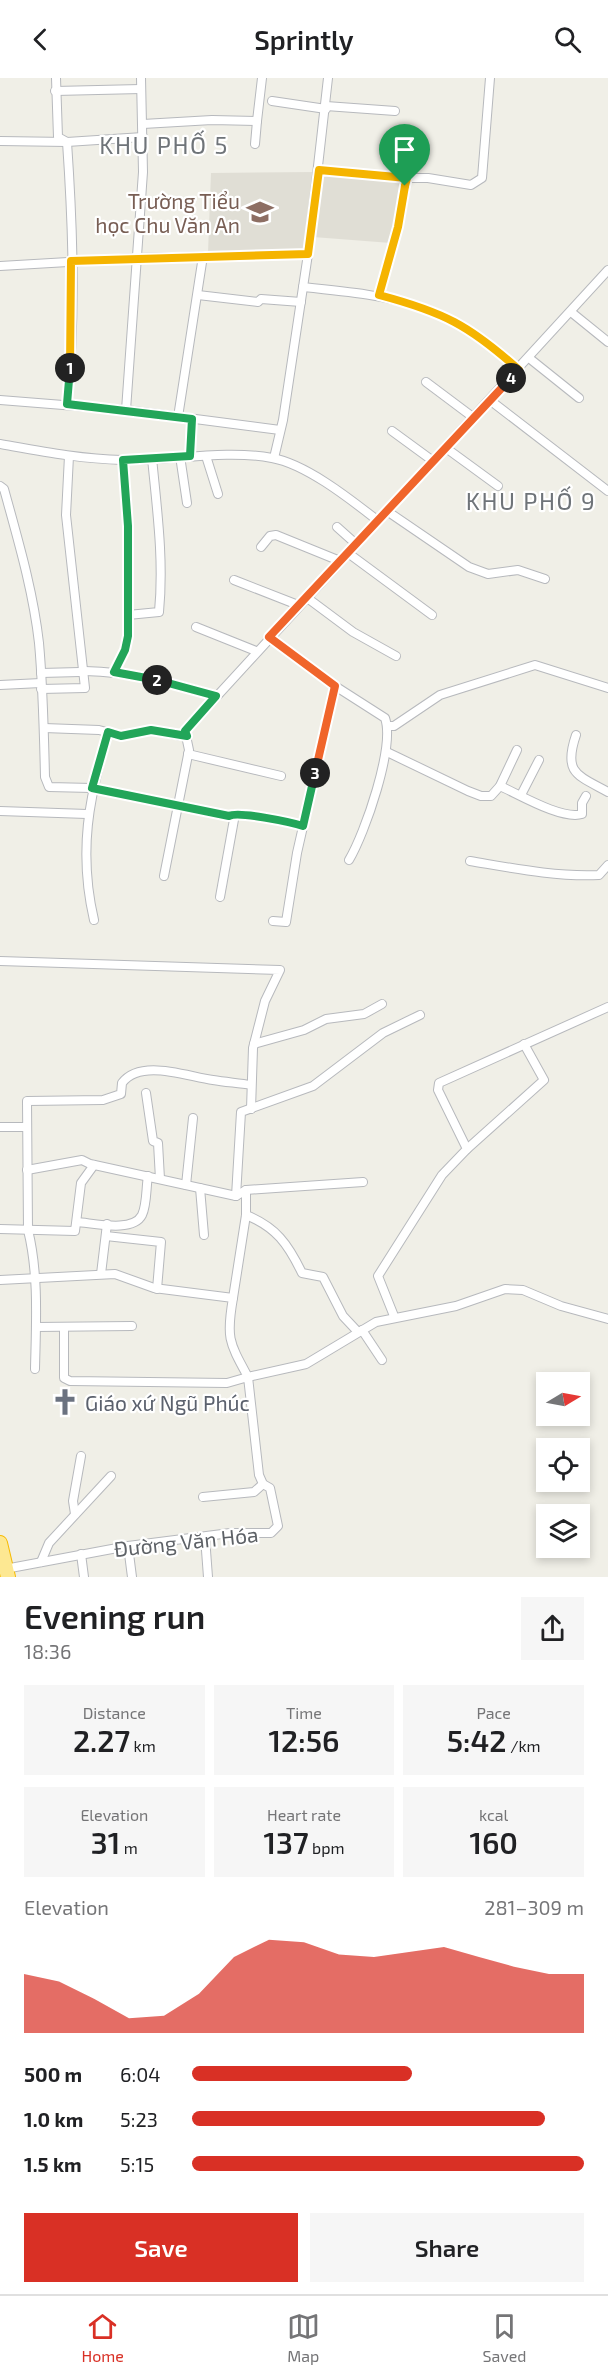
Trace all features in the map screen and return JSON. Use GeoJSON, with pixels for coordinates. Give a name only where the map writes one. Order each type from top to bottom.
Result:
{"type":"FeatureCollection","features":[{"type":"Feature","properties":{"kind":"highway"},"geometry":{"type":"LineString","coordinates":[[0,1543],[4,1566]]}},
{"type":"Feature","properties":{"kind":"street"},"geometry":{"type":"LineString","coordinates":[[56,78],[58,137],[67,142]]}},
{"type":"Feature","properties":{"kind":"street"},"geometry":{"type":"LineString","coordinates":[[126,410],[143,137],[141,78]]}},
{"type":"Feature","properties":{"kind":"street"},"geometry":{"type":"LineString","coordinates":[[255,144],[262,78]]}},
{"type":"Feature","properties":{"kind":"street"},"geometry":{"type":"LineString","coordinates":[[274,458],[308,254],[328,78]]}},
{"type":"Feature","properties":{"kind":"street"},"geometry":{"type":"LineString","coordinates":[[319,170],[428,178],[471,185],[480,181],[490,78]]}},
{"type":"Feature","properties":{"kind":"street"},"geometry":{"type":"LineString","coordinates":[[55,91],[141,89]]}},
{"type":"Feature","properties":{"kind":"street"},"geometry":{"type":"LineString","coordinates":[[272,101],[326,108],[394,111]]}},
{"type":"Feature","properties":{"kind":"street"},"geometry":{"type":"LineString","coordinates":[[143,124],[212,120],[256,121]]}},
{"type":"Feature","properties":{"kind":"street"},"geometry":{"type":"LineString","coordinates":[[0,141],[67,142],[143,137]]}},
{"type":"Feature","properties":{"kind":"street"},"geometry":{"type":"LineString","coordinates":[[67,142],[72,338],[67,404]]}},
{"type":"Feature","properties":{"kind":"street"},"geometry":{"type":"LineString","coordinates":[[379,295],[398,227],[407,178]]}},
{"type":"Feature","properties":{"kind":"street"},"geometry":{"type":"LineString","coordinates":[[0,266],[136,258],[308,254]]}},
{"type":"Feature","properties":{"kind":"street"},"geometry":{"type":"LineString","coordinates":[[178,417],[203,256]]}},
{"type":"Feature","properties":{"kind":"street"},"geometry":{"type":"LineString","coordinates":[[164,876],[188,754],[185,731],[377,520],[519,370],[608,270]]}},
{"type":"Feature","properties":{"kind":"street"},"geometry":{"type":"LineString","coordinates":[[303,287],[379,295],[434,310],[461,324],[519,370]]}},
{"type":"Feature","properties":{"kind":"street"},"geometry":{"type":"LineString","coordinates":[[198,295],[244,302],[256,302],[261,299],[301,302]]}},
{"type":"Feature","properties":{"kind":"street"},"geometry":{"type":"LineString","coordinates":[[571,312],[608,342]]}},
{"type":"Feature","properties":{"kind":"street"},"geometry":{"type":"LineString","coordinates":[[529,358],[579,398]]}},
{"type":"Feature","properties":{"kind":"street"},"geometry":{"type":"LineString","coordinates":[[426,382],[474,418]]}},
{"type":"Feature","properties":{"kind":"street"},"geometry":{"type":"LineString","coordinates":[[0,400],[126,410],[280,430]]}},
{"type":"Feature","properties":{"kind":"street"},"geometry":{"type":"LineString","coordinates":[[490,401],[606,486]]}},
{"type":"Feature","properties":{"kind":"street"},"geometry":{"type":"LineString","coordinates":[[190,456],[192,419]]}},
{"type":"Feature","properties":{"kind":"street"},"geometry":{"type":"LineString","coordinates":[[392,431],[433,461]]}},
{"type":"Feature","properties":{"kind":"street"},"geometry":{"type":"LineString","coordinates":[[0,444],[69,456],[123,460],[180,456],[274,458],[308,473],[377,520]]}},
{"type":"Feature","properties":{"kind":"street"},"geometry":{"type":"LineString","coordinates":[[446,448],[498,486]]}},
{"type":"Feature","properties":{"kind":"street"},"geometry":{"type":"LineString","coordinates":[[0,685],[84,690],[66,515],[69,456]]}},
{"type":"Feature","properties":{"kind":"street"},"geometry":{"type":"LineString","coordinates":[[180,456],[187,503]]}},
{"type":"Feature","properties":{"kind":"street"},"geometry":{"type":"LineString","coordinates":[[206,456],[218,494]]}},
{"type":"Feature","properties":{"kind":"street"},"geometry":{"type":"LineString","coordinates":[[128,615],[159,612],[162,581],[152,458]]}},
{"type":"Feature","properties":{"kind":"street"},"geometry":{"type":"LineString","coordinates":[[114,672],[125,650],[128,615],[128,526],[123,460]]}},
{"type":"Feature","properties":{"kind":"street"},"geometry":{"type":"LineString","coordinates":[[0,486],[4,489],[24,558],[39,641],[45,777],[49,787],[92,788],[229,816],[235,814],[265,820],[279,818],[303,826]]}},
{"type":"Feature","properties":{"kind":"street"},"geometry":{"type":"LineString","coordinates":[[387,511],[469,567],[488,574],[518,570],[545,579]]}},
{"type":"Feature","properties":{"kind":"street"},"geometry":{"type":"LineString","coordinates":[[337,527],[356,543]]}},
{"type":"Feature","properties":{"kind":"street"},"geometry":{"type":"LineString","coordinates":[[261,547],[270,536],[276,535],[340,561]]}},
{"type":"Feature","properties":{"kind":"street"},"geometry":{"type":"LineString","coordinates":[[348,553],[432,615]]}},
{"type":"Feature","properties":{"kind":"street"},"geometry":{"type":"LineString","coordinates":[[234,580],[298,606]]}},
{"type":"Feature","properties":{"kind":"street"},"geometry":{"type":"LineString","coordinates":[[306,597],[352,632],[396,656]]}},
{"type":"Feature","properties":{"kind":"street"},"geometry":{"type":"LineString","coordinates":[[196,627],[256,651]]}},
{"type":"Feature","properties":{"kind":"street"},"geometry":{"type":"LineString","coordinates":[[269,637],[335,686],[385,718],[388,726],[387,752],[366,826],[349,860]]}},
{"type":"Feature","properties":{"kind":"street"},"geometry":{"type":"LineString","coordinates":[[388,726],[394,726],[440,695],[536,665],[608,688]]}},
{"type":"Feature","properties":{"kind":"street"},"geometry":{"type":"LineString","coordinates":[[41,673],[114,672],[170,682],[216,696]]}},
{"type":"Feature","properties":{"kind":"street"},"geometry":{"type":"LineString","coordinates":[[273,921],[286,922],[303,826],[335,686]]}},
{"type":"Feature","properties":{"kind":"street"},"geometry":{"type":"LineString","coordinates":[[44,728],[108,732],[121,736],[151,730],[187,736]]}},
{"type":"Feature","properties":{"kind":"street"},"geometry":{"type":"LineString","coordinates":[[94,920],[86,873],[87,814],[108,732]]}},
{"type":"Feature","properties":{"kind":"street"},"geometry":{"type":"LineString","coordinates":[[576,735],[569,754],[570,762],[582,777],[608,792]]}},
{"type":"Feature","properties":{"kind":"street"},"geometry":{"type":"LineString","coordinates":[[387,752],[482,796],[491,796],[501,786],[517,750]]}},
{"type":"Feature","properties":{"kind":"street"},"geometry":{"type":"LineString","coordinates":[[188,754],[281,776]]}},
{"type":"Feature","properties":{"kind":"street"},"geometry":{"type":"LineString","coordinates":[[520,795],[539,760]]}},
{"type":"Feature","properties":{"kind":"street"},"geometry":{"type":"LineString","coordinates":[[501,786],[555,810],[576,816],[582,814],[582,803],[586,795]]}},
{"type":"Feature","properties":{"kind":"street"},"geometry":{"type":"LineString","coordinates":[[0,811],[87,814]]}},
{"type":"Feature","properties":{"kind":"street"},"geometry":{"type":"LineString","coordinates":[[220,897],[235,814]]}},
{"type":"Feature","properties":{"kind":"street"},"geometry":{"type":"LineString","coordinates":[[470,861],[587,876],[599,875],[608,865]]}},
{"type":"Feature","properties":{"kind":"street"},"geometry":{"type":"LineString","coordinates":[[0,961],[280,970],[265,1001],[254,1044],[250,1109]]}},
{"type":"Feature","properties":{"kind":"street"},"geometry":{"type":"LineString","coordinates":[[254,1044],[304,1030],[326,1019],[364,1014],[382,1004]]}},
{"type":"Feature","properties":{"kind":"street"},"geometry":{"type":"LineString","coordinates":[[467,1149],[437,1086],[444,1079],[608,1007]]}},
{"type":"Feature","properties":{"kind":"street"},"geometry":{"type":"LineString","coordinates":[[236,1196],[241,1112],[313,1086],[383,1033],[420,1015]]}},
{"type":"Feature","properties":{"kind":"street"},"geometry":{"type":"LineString","coordinates":[[394,1316],[378,1276],[442,1175],[467,1149],[544,1080],[524,1044]]}},
{"type":"Feature","properties":{"kind":"street"},"geometry":{"type":"LineString","coordinates":[[35,1369],[34,1278],[28,1230],[27,1101],[108,1099],[121,1094],[124,1080],[137,1073],[179,1071],[212,1080],[251,1085]]}},
{"type":"Feature","properties":{"kind":"street"},"geometry":{"type":"LineString","coordinates":[[146,1093],[153,1141],[158,1143],[160,1179]]}},
{"type":"Feature","properties":{"kind":"street"},"geometry":{"type":"LineString","coordinates":[[186,1185],[193,1118]]}},
{"type":"Feature","properties":{"kind":"street"},"geometry":{"type":"LineString","coordinates":[[0,1127],[27,1127]]}},
{"type":"Feature","properties":{"kind":"street"},"geometry":{"type":"LineString","coordinates":[[27,1170],[82,1160],[94,1165],[236,1196],[246,1190],[363,1182]]}},
{"type":"Feature","properties":{"kind":"street"},"geometry":{"type":"LineString","coordinates":[[0,1229],[75,1231],[81,1183],[94,1165]]}},
{"type":"Feature","properties":{"kind":"street"},"geometry":{"type":"LineString","coordinates":[[77,1222],[122,1225],[135,1222],[142,1215],[148,1176]]}},
{"type":"Feature","properties":{"kind":"street"},"geometry":{"type":"LineString","coordinates":[[200,1188],[204,1235]]}},
{"type":"Feature","properties":{"kind":"street"},"geometry":{"type":"LineString","coordinates":[[246,1190],[246,1215],[228,1336],[231,1347],[248,1377]]}},
{"type":"Feature","properties":{"kind":"street"},"geometry":{"type":"LineString","coordinates":[[246,1215],[264,1222],[289,1247],[302,1273],[323,1277],[343,1316],[360,1331],[382,1360]]}},
{"type":"Feature","properties":{"kind":"street"},"geometry":{"type":"LineString","coordinates":[[101,1274],[107,1224]]}},
{"type":"Feature","properties":{"kind":"street"},"geometry":{"type":"LineString","coordinates":[[121,1237],[122,1225]]}},
{"type":"Feature","properties":{"kind":"street"},"geometry":{"type":"LineString","coordinates":[[106,1236],[161,1242],[157,1289]]}},
{"type":"Feature","properties":{"kind":"street"},"geometry":{"type":"LineString","coordinates":[[0,1280],[116,1274],[157,1289],[233,1298]]}},
{"type":"Feature","properties":{"kind":"street"},"geometry":{"type":"LineString","coordinates":[[64,1327],[64,1378],[70,1381],[227,1383],[306,1364],[360,1331],[394,1316],[456,1306],[493,1292],[523,1290],[561,1306],[608,1319]]}},
{"type":"Feature","properties":{"kind":"street"},"geometry":{"type":"LineString","coordinates":[[36,1327],[132,1326]]}},
{"type":"Feature","properties":{"kind":"street","name":"Đường Văn Hóa"},"geometry":{"type":"LineString","coordinates":[[4,1566],[41,1562],[128,1546],[276,1530],[278,1518],[271,1491],[263,1484],[259,1474],[248,1377]]}},
{"type":"Feature","properties":{"kind":"street"},"geometry":{"type":"LineString","coordinates":[[75,1514],[73,1501],[81,1456]]}},
{"type":"Feature","properties":{"kind":"street"},"geometry":{"type":"LineString","coordinates":[[41,1562],[48,1543],[111,1476]]}},
{"type":"Feature","properties":{"kind":"street"},"geometry":{"type":"LineString","coordinates":[[203,1497],[254,1492],[263,1484]]}},
{"type":"Feature","properties":{"kind":"street"},"geometry":{"type":"LineString","coordinates":[[205,1537],[208,1577]]}},
{"type":"Feature","properties":{"kind":"street"},"geometry":{"type":"LineString","coordinates":[[128,1546],[132,1577]]}},
{"type":"Feature","properties":{"kind":"street"},"geometry":{"type":"LineString","coordinates":[[81,1554],[84,1577]]}},
{"type":"Feature","properties":{"kind":"shaded area","name":"Trường Tiểu học Chu Văn An"},"geometry":{"type":"Polygon","coordinates":[[[316,172],[306,252],[208,253],[211,173],[316,172]]]}},
{"type":"Feature","properties":{"kind":"shaded area"},"geometry":{"type":"Polygon","coordinates":[[[321,172],[404,181],[391,243],[313,237],[321,172]]]}},
{"type":"Feature","properties":{"kind":"place","name":"Trường Tiểu học Chu Văn An"},"geometry":{"type":"Point","coordinates":[260,212]}},
{"type":"Feature","properties":{"kind":"place","name":"Giáo xứ Ngũ Phúc"},"geometry":{"type":"Point","coordinates":[65,1402]}},
{"type":"Feature","properties":{"kind":"district","name":"KHU PHỐ 5"},"geometry":{"type":"Point","coordinates":[164,144]}},
{"type":"Feature","properties":{"kind":"district","name":"KHU PHỐ 9"},"geometry":{"type":"Point","coordinates":[531,500]}},
{"type":"Feature","properties":{"kind":"route"},"geometry":{"type":"LineString","coordinates":[[319,170],[407,178],[405,186],[398,227],[379,295],[434,310],[461,324],[519,370],[269,637],[335,686],[303,826],[279,818],[265,820],[237,814],[229,816],[92,788],[108,732],[121,736],[151,730],[187,736],[185,731],[216,696],[170,682],[114,672],[125,650],[128,636],[128,526],[123,460],[190,456],[192,419],[67,404],[72,338],[71,261],[308,254],[319,170]]}}]}
